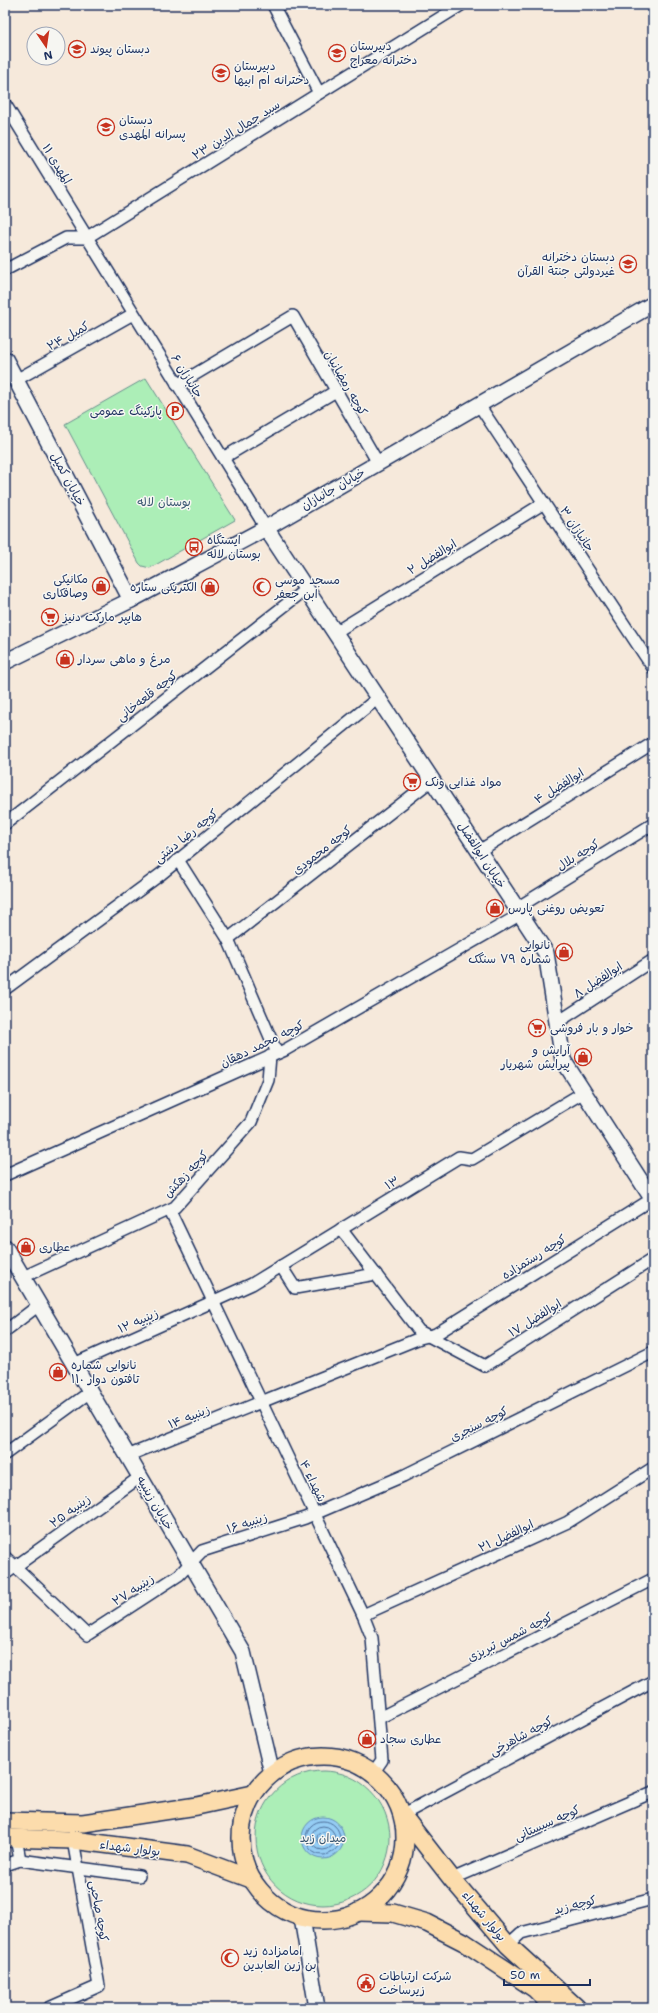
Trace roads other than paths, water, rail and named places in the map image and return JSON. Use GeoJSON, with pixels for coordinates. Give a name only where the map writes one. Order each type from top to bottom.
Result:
{"type":"FeatureCollection","features":[{"type":"Feature","properties":{"kind":"main road"},"geometry":{"type":"LineString","coordinates":[[321,1755],[348,1759],[373,1773],[392,1793],[402,1814],[405,1844],[398,1872],[382,1896],[358,1912],[330,1920],[302,1918],[285,1911],[262,1894],[251,1879],[242,1856],[240,1831],[244,1812],[253,1794],[272,1773],[295,1760],[321,1755]]}},
{"type":"Feature","properties":{"kind":"main road","name":"بولوار شهداء"},"geometry":{"type":"LineString","coordinates":[[5,1821],[83,1823],[197,1806],[253,1794]]}},
{"type":"Feature","properties":{"kind":"main road","name":"بولوار شهداء"},"geometry":{"type":"LineString","coordinates":[[402,1814],[452,1879],[508,1945],[577,2008]]}},
{"type":"Feature","properties":{"kind":"main road","name":"بولوار شهداء"},"geometry":{"type":"LineString","coordinates":[[11,1838],[73,1840],[187,1855],[251,1879]]}},
{"type":"Feature","properties":{"kind":"main road","name":"بولوار شهداء"},"geometry":{"type":"LineString","coordinates":[[358,1912],[393,1913],[427,1923],[464,1942],[535,1989],[554,2008]]}},
{"type":"Feature","properties":{"kind":"street"},"geometry":{"type":"LineString","coordinates":[[273,5],[319,93]]}},
{"type":"Feature","properties":{"kind":"street","name":"سید جمال الدین ۲۳"},"geometry":{"type":"LineString","coordinates":[[86,238],[319,93],[448,8],[461,5]]}},
{"type":"Feature","properties":{"kind":"street","name":"المهدی ۱۱"},"geometry":{"type":"LineString","coordinates":[[5,104],[86,238]]}},
{"type":"Feature","properties":{"kind":"street"},"geometry":{"type":"LineString","coordinates":[[5,270],[66,238],[86,238]]}},
{"type":"Feature","properties":{"kind":"street","name":"جانبازان ۶"},"geometry":{"type":"LineString","coordinates":[[86,238],[266,528]]}},
{"type":"Feature","properties":{"kind":"street","name":"خیابان جانبازان"},"geometry":{"type":"LineString","coordinates":[[5,662],[131,600],[266,528],[653,304]]}},
{"type":"Feature","properties":{"kind":"street","name":"کمیل ۲۴"},"geometry":{"type":"LineString","coordinates":[[16,380],[133,314]]}},
{"type":"Feature","properties":{"kind":"street","name":"کوچه رمضانیان"},"geometry":{"type":"LineString","coordinates":[[177,385],[292,316],[378,464]]}},
{"type":"Feature","properties":{"kind":"street","name":"خیابان کمیل"},"geometry":{"type":"LineString","coordinates":[[5,359],[131,600]]}},
{"type":"Feature","properties":{"kind":"street"},"geometry":{"type":"LineString","coordinates":[[223,458],[336,391]]}},
{"type":"Feature","properties":{"kind":"street","name":"جانبازان ۳"},"geometry":{"type":"LineString","coordinates":[[479,405],[653,668]]}},
{"type":"Feature","properties":{"kind":"street","name":"ابوالفضل ۲"},"geometry":{"type":"LineString","coordinates":[[334,633],[544,502]]}},
{"type":"Feature","properties":{"kind":"street","name":"خیابان ابوالفضل"},"geometry":{"type":"LineString","coordinates":[[266,528],[546,953],[563,1060],[652,1199]]}},
{"type":"Feature","properties":{"kind":"street","name":"کوچه قلعه‌خانی"},"geometry":{"type":"LineString","coordinates":[[5,824],[306,590]]}},
{"type":"Feature","properties":{"kind":"street","name":"کوچه رضا دشتی"},"geometry":{"type":"LineString","coordinates":[[5,988],[178,860],[378,698]]}},
{"type":"Feature","properties":{"kind":"street","name":"ابوالفضل ۴"},"geometry":{"type":"LineString","coordinates":[[479,851],[653,743]]}},
{"type":"Feature","properties":{"kind":"street","name":"کوچه محمودی"},"geometry":{"type":"LineString","coordinates":[[228,940],[432,780]]}},
{"type":"Feature","properties":{"kind":"street","name":"کوچه بلال"},"geometry":{"type":"LineString","coordinates":[[519,911],[653,824]]}},
{"type":"Feature","properties":{"kind":"street"},"geometry":{"type":"LineString","coordinates":[[178,860],[228,940],[273,1055]]}},
{"type":"Feature","properties":{"kind":"street","name":"کوچه محمد دهقان"},"geometry":{"type":"LineString","coordinates":[[5,1175],[273,1055],[519,911]]}},
{"type":"Feature","properties":{"kind":"street","name":"ابوالفضل ۸"},"geometry":{"type":"LineString","coordinates":[[558,1022],[653,960]]}},
{"type":"Feature","properties":{"kind":"street","name":"کوچه زهکش"},"geometry":{"type":"LineString","coordinates":[[23,1277],[175,1207],[251,1122],[268,1080],[273,1055]]}},
{"type":"Feature","properties":{"kind":"street","name":"۱۳"},"geometry":{"type":"LineString","coordinates":[[213,1302],[252,1284],[459,1157],[472,1159],[584,1092]]}},
{"type":"Feature","properties":{"kind":"street","name":"کوچه رستمزاده"},"geometry":{"type":"LineString","coordinates":[[261,1402],[436,1334],[652,1199]]}},
{"type":"Feature","properties":{"kind":"street","name":"شهداء ۴"},"geometry":{"type":"LineString","coordinates":[[170,1210],[363,1615],[372,1638],[382,1760],[373,1773]]}},
{"type":"Feature","properties":{"kind":"street"},"geometry":{"type":"LineString","coordinates":[[342,1229],[419,1331],[429,1336]]}},
{"type":"Feature","properties":{"kind":"street","name":"خیابان زینبیه"},"geometry":{"type":"LineString","coordinates":[[5,1247],[243,1652],[272,1773]]}},
{"type":"Feature","properties":{"kind":"street","name":"ابوالفضل ۱۷"},"geometry":{"type":"LineString","coordinates":[[429,1336],[485,1366],[653,1260]]}},
{"type":"Feature","properties":{"kind":"street"},"geometry":{"type":"LineString","coordinates":[[281,1266],[295,1288],[376,1274]]}},
{"type":"Feature","properties":{"kind":"street","name":"زینبیه ۱۲"},"geometry":{"type":"LineString","coordinates":[[74,1364],[213,1302]]}},
{"type":"Feature","properties":{"kind":"street"},"geometry":{"type":"LineString","coordinates":[[5,1331],[39,1305]]}},
{"type":"Feature","properties":{"kind":"street","name":"کوچه سنجری"},"geometry":{"type":"LineString","coordinates":[[314,1513],[403,1476],[653,1352]]}},
{"type":"Feature","properties":{"kind":"street"},"geometry":{"type":"LineString","coordinates":[[5,1454],[90,1392]]}},
{"type":"Feature","properties":{"kind":"street","name":"زینبیه ۱۴"},"geometry":{"type":"LineString","coordinates":[[127,1456],[261,1402]]}},
{"type":"Feature","properties":{"kind":"street","name":"ابوالفضل ۲۱"},"geometry":{"type":"LineString","coordinates":[[363,1615],[568,1522],[653,1468]]}},
{"type":"Feature","properties":{"kind":"street","name":"زینبیه ۲۵"},"geometry":{"type":"LineString","coordinates":[[5,1574],[140,1477]]}},
{"type":"Feature","properties":{"kind":"street","name":"زینبیه ۱۶"},"geometry":{"type":"LineString","coordinates":[[190,1563],[202,1551],[305,1518],[314,1513]]}},
{"type":"Feature","properties":{"kind":"street"},"geometry":{"type":"LineString","coordinates":[[5,1557],[15,1567]]}},
{"type":"Feature","properties":{"kind":"street","name":"زینبیه ۲۷"},"geometry":{"type":"LineString","coordinates":[[15,1567],[88,1635],[179,1575],[190,1563]]}},
{"type":"Feature","properties":{"kind":"street","name":"کوچه شمس تبریزی"},"geometry":{"type":"LineString","coordinates":[[379,1718],[653,1579]]}},
{"type":"Feature","properties":{"kind":"street","name":"کوچه شاهرخی"},"geometry":{"type":"LineString","coordinates":[[402,1814],[653,1681]]}},
{"type":"Feature","properties":{"kind":"street","name":"کوچه سیستانی"},"geometry":{"type":"LineString","coordinates":[[452,1879],[653,1792]]}},
{"type":"Feature","properties":{"kind":"street"},"geometry":{"type":"LineString","coordinates":[[11,1838],[20,1860]]}},
{"type":"Feature","properties":{"kind":"street","name":"کوچه صاحبی"},"geometry":{"type":"LineString","coordinates":[[49,2008],[99,1986],[73,1840]]}},
{"type":"Feature","properties":{"kind":"street"},"geometry":{"type":"LineString","coordinates":[[5,1865],[20,1860],[139,1876]]}},
{"type":"Feature","properties":{"kind":"street","name":"کوچه زید"},"geometry":{"type":"LineString","coordinates":[[508,1945],[521,1933],[653,1899]]}},
{"type":"Feature","properties":{"kind":"street"},"geometry":{"type":"LineString","coordinates":[[302,1918],[317,2008]]}},
{"type":"Feature","properties":{"kind":"water"},"geometry":{"type":"Polygon","coordinates":[[[319,1817],[327,1817],[335,1820],[341,1826],[344,1838],[341,1850],[335,1856],[327,1859],[319,1859],[311,1856],[305,1850],[302,1842],[302,1834],[305,1826],[311,1820],[319,1817]]]}},
{"type":"Feature","properties":{"kind":"place","name":"دبستان پیوند"},"geometry":{"type":"Point","coordinates":[77,49]}},
{"type":"Feature","properties":{"kind":"place","name":"دبیرستان دخترانه معراج"},"geometry":{"type":"Point","coordinates":[337,53]}},
{"type":"Feature","properties":{"kind":"place","name":"دبیرستان دخترانه ام ابیها"},"geometry":{"type":"Point","coordinates":[221,73]}},
{"type":"Feature","properties":{"kind":"place","name":"دبستان پسرانه المهدی"},"geometry":{"type":"Point","coordinates":[106,127]}},
{"type":"Feature","properties":{"kind":"place","name":"دبستان دخترانه غیردولتی جنتة القرآن"},"geometry":{"type":"Point","coordinates":[628,264]}},
{"type":"Feature","properties":{"kind":"place","name":"پارکینگ عمومی"},"geometry":{"type":"Point","coordinates":[175,411]}},
{"type":"Feature","properties":{"kind":"place","name":"ایستگاه بوستان لاله"},"geometry":{"type":"Point","coordinates":[194,547]}},
{"type":"Feature","properties":{"kind":"place","name":"مکانیکی وصافکاری"},"geometry":{"type":"Point","coordinates":[101,586]}},
{"type":"Feature","properties":{"kind":"place","name":"الکتریکی ستاره"},"geometry":{"type":"Point","coordinates":[210,587]}},
{"type":"Feature","properties":{"kind":"place","name":"مسجد موسی ابن جعفر"},"geometry":{"type":"Point","coordinates":[262,587]}},
{"type":"Feature","properties":{"kind":"place","name":"هایپر مارکت دنیز"},"geometry":{"type":"Point","coordinates":[50,617]}},
{"type":"Feature","properties":{"kind":"place","name":"مرغ و ماهی سردار"},"geometry":{"type":"Point","coordinates":[65,659]}},
{"type":"Feature","properties":{"kind":"place","name":"مواد غذایی ونک"},"geometry":{"type":"Point","coordinates":[412,782]}},
{"type":"Feature","properties":{"kind":"place","name":"تعویض روغنی پارس"},"geometry":{"type":"Point","coordinates":[495,908]}},
{"type":"Feature","properties":{"kind":"place","name":"نانوایی شماره ۷۹ سنگک"},"geometry":{"type":"Point","coordinates":[564,952]}},
{"type":"Feature","properties":{"kind":"place","name":"خوار و بار فروشی"},"geometry":{"type":"Point","coordinates":[537,1028]}},
{"type":"Feature","properties":{"kind":"place","name":"آرایش و پیرایش شهریار"},"geometry":{"type":"Point","coordinates":[583,1057]}},
{"type":"Feature","properties":{"kind":"place","name":"عطاری"},"geometry":{"type":"Point","coordinates":[26,1247]}},
{"type":"Feature","properties":{"kind":"place","name":"نانوایی شماره ۱۱۰ تافتون دوار"},"geometry":{"type":"Point","coordinates":[58,1372]}},
{"type":"Feature","properties":{"kind":"place","name":"عطاری سجاد"},"geometry":{"type":"Point","coordinates":[367,1739]}},
{"type":"Feature","properties":{"kind":"place","name":"امامزاده زید بن زین العابدین"},"geometry":{"type":"Point","coordinates":[230,1958]}},
{"type":"Feature","properties":{"kind":"place","name":"شرکت ارتباطات زیرساخت"},"geometry":{"type":"Point","coordinates":[366,1983]}},
{"type":"Feature","properties":{"kind":"park label","name":"بوستان لاله"},"geometry":{"type":"Point","coordinates":[164,502]}},
{"type":"Feature","properties":{"kind":"park label","name":"میدان زید"},"geometry":{"type":"Point","coordinates":[323,1838]}}]}
